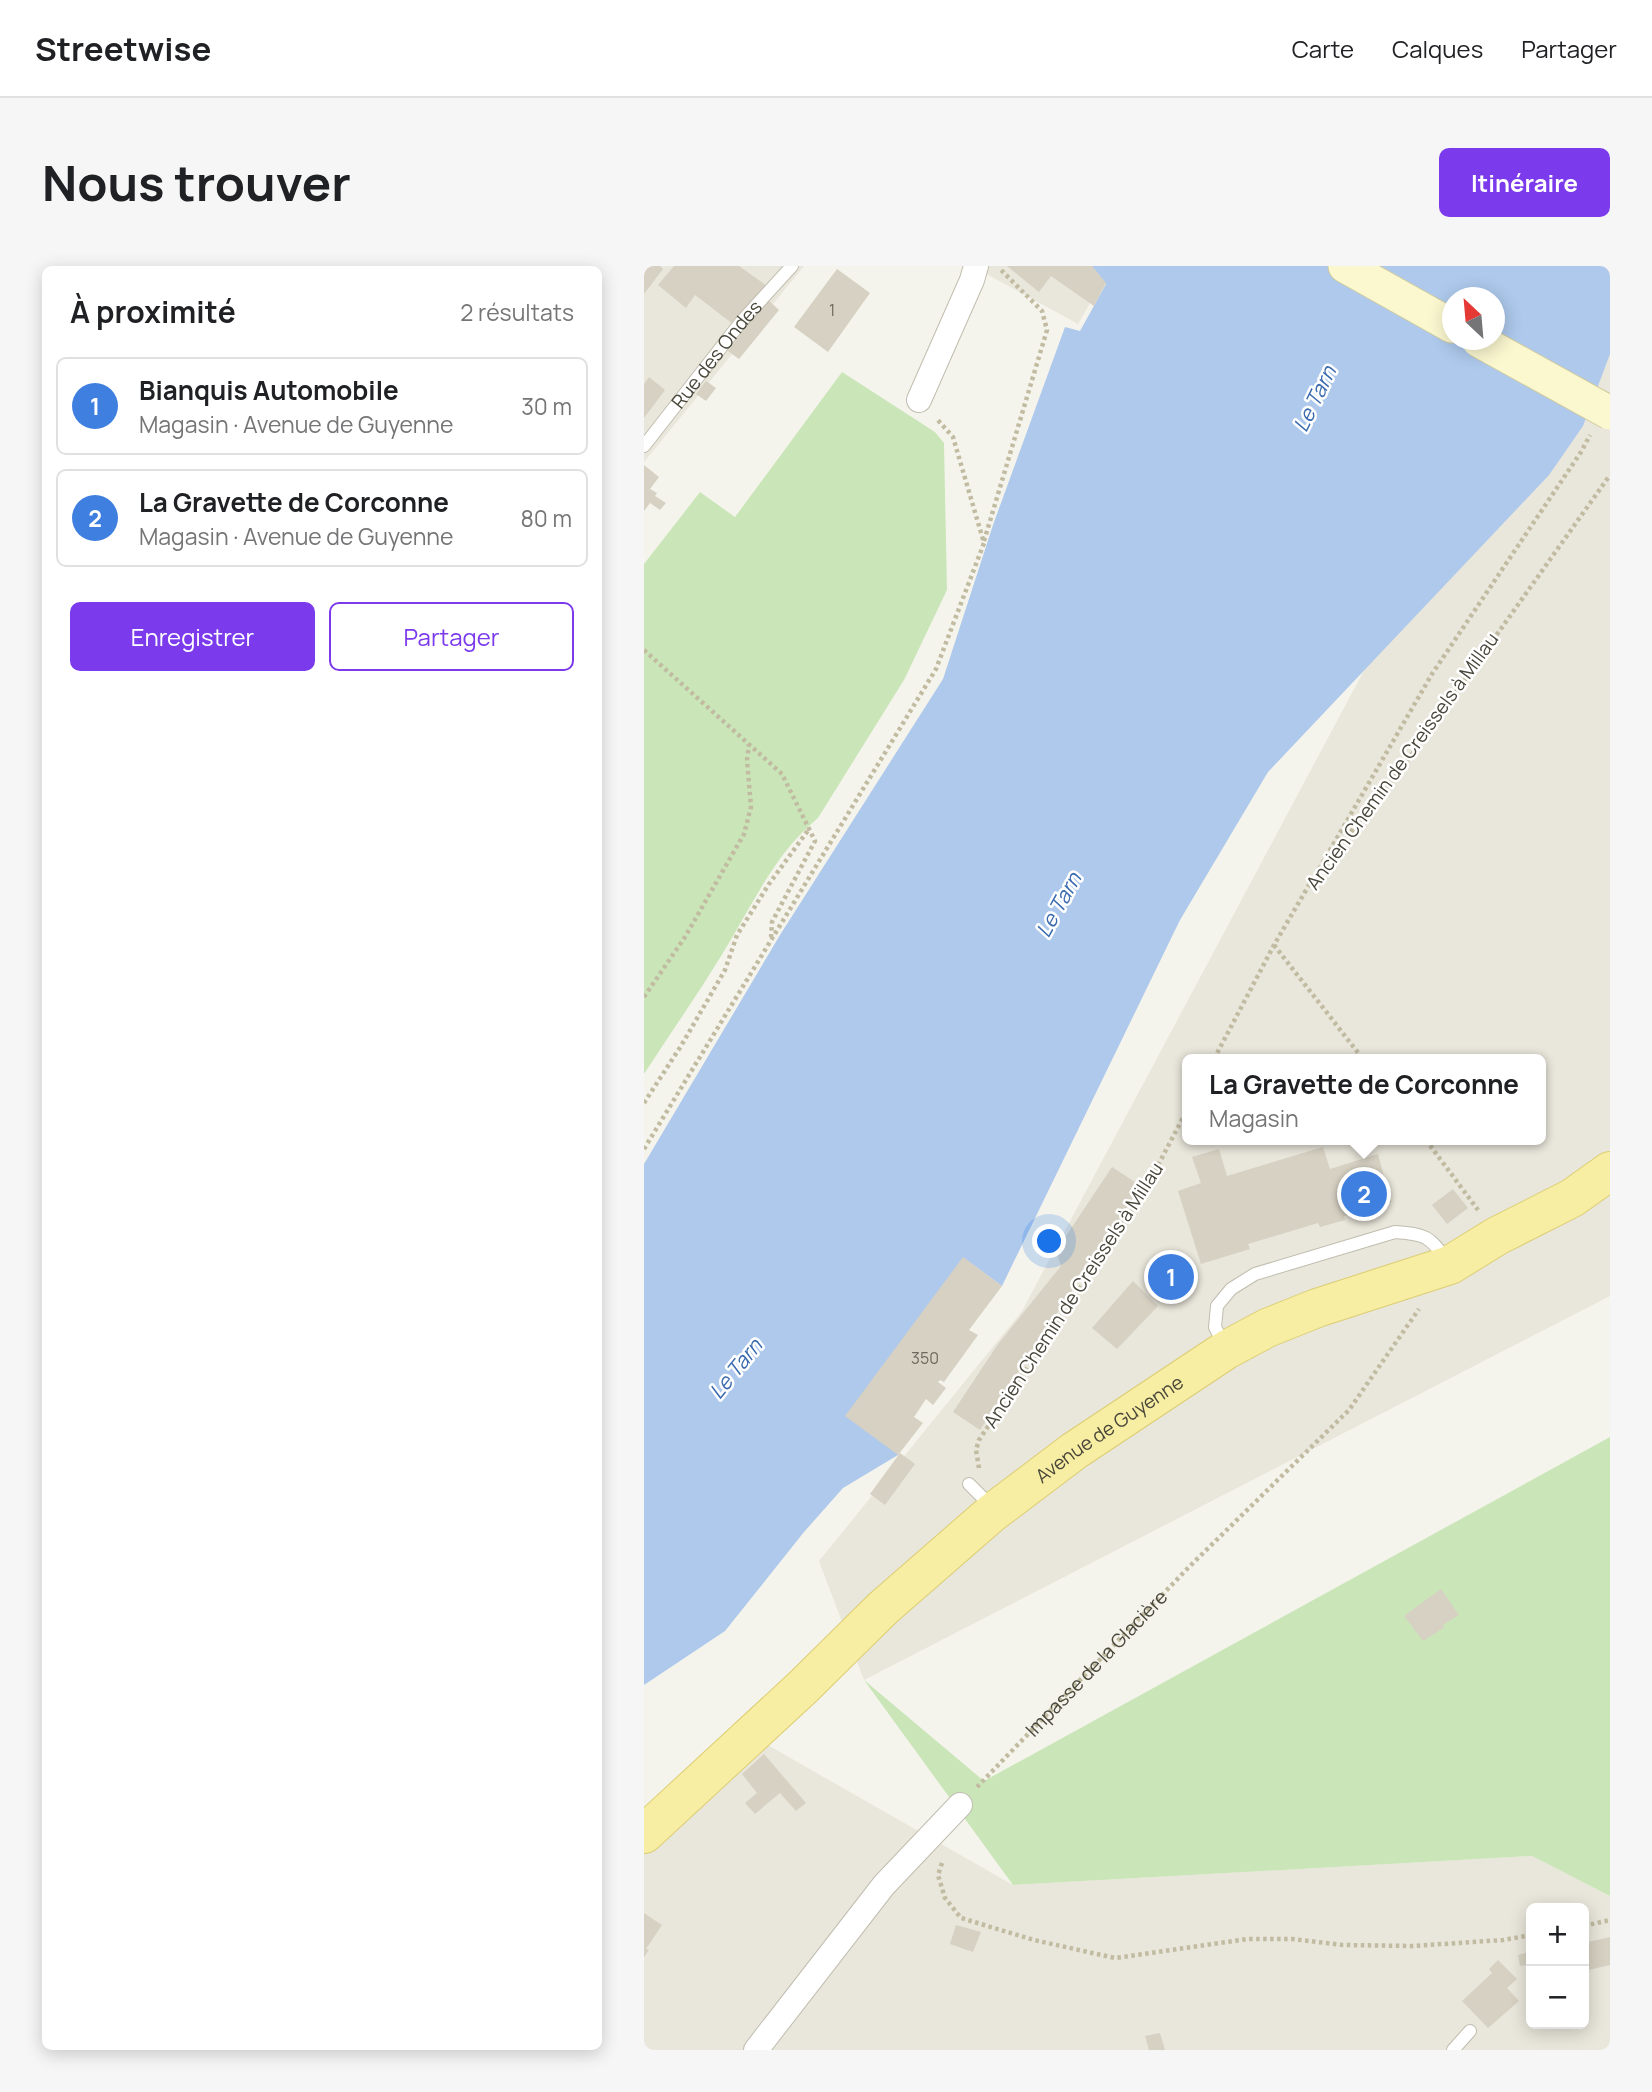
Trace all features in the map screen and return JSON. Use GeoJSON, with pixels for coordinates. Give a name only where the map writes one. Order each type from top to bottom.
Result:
{"type":"FeatureCollection","features":[{"type":"Feature","properties":{"kind":"main road"},"geometry":{"type":"LineString","coordinates":[[1345,266],[1442,320]]}},
{"type":"Feature","properties":{"kind":"main road"},"geometry":{"type":"LineString","coordinates":[[1494,350],[1602,420]]}},
{"type":"Feature","properties":{"kind":"main road","name":"Avenue de Guyenne"},"geometry":{"type":"LineString","coordinates":[[644,1834],[803,1687],[883,1608],[980,1498],[1074,1451],[1226,1350],[1267,1328],[1435,1271],[1572,1198],[1610,1171]]}},
{"type":"Feature","properties":{"kind":"main road","name":"Avenue de Guyenne"},"geometry":{"type":"LineString","coordinates":[[1572,1198],[1610,1187]]}},
{"type":"Feature","properties":{"kind":"street"},"geometry":{"type":"LineString","coordinates":[[919,400],[976,266]]}},
{"type":"Feature","properties":{"kind":"street"},"geometry":{"type":"LineString","coordinates":[[756,2050],[884,1885],[960,1805]]}},
{"type":"Feature","properties":{"kind":"lane","name":"Rue des Ondes"},"geometry":{"type":"LineString","coordinates":[[644,446],[741,321],[792,266]]}},
{"type":"Feature","properties":{"kind":"lane"},"geometry":{"type":"LineString","coordinates":[[1226,1350],[1215,1327],[1217,1306],[1231,1289],[1255,1274],[1395,1232],[1419,1234],[1435,1243],[1435,1271]]}},
{"type":"Feature","properties":{"kind":"lane"},"geometry":{"type":"LineString","coordinates":[[1453,2050],[1471,2031]]}},
{"type":"Feature","properties":{"kind":"path"},"geometry":{"type":"LineString","coordinates":[[644,1149],[936,669],[984,543],[1047,330],[1042,311],[997,266]]}},
{"type":"Feature","properties":{"kind":"path"},"geometry":{"type":"LineString","coordinates":[[919,400],[953,437],[984,543]]}},
{"type":"Feature","properties":{"kind":"path"},"geometry":{"type":"LineString","coordinates":[[1309,885],[1432,674],[1602,420]]}},
{"type":"Feature","properties":{"kind":"path","name":"Ancien Chemin de Creissels à Millau"},"geometry":{"type":"LineString","coordinates":[[1217,1054],[1309,885],[1410,757],[1610,475]]}},
{"type":"Feature","properties":{"kind":"path"},"geometry":{"type":"LineString","coordinates":[[644,650],[782,774],[810,828],[815,841],[772,922],[771,939]]}},
{"type":"Feature","properties":{"kind":"path"},"geometry":{"type":"LineString","coordinates":[[644,997],[685,937],[744,834],[751,807],[747,760],[749,743]]}},
{"type":"Feature","properties":{"kind":"path"},"geometry":{"type":"LineString","coordinates":[[644,1103],[725,970],[737,935],[769,884],[810,828]]}},
{"type":"Feature","properties":{"kind":"path"},"geometry":{"type":"LineString","coordinates":[[1274,945],[1359,1054]]}},
{"type":"Feature","properties":{"kind":"path","name":"Ancien Chemin de Creissels à Millau"},"geometry":{"type":"LineString","coordinates":[[980,1498],[980,1466],[976,1450],[979,1440],[1144,1192],[1182,1120]]}},
{"type":"Feature","properties":{"kind":"path"},"geometry":{"type":"LineString","coordinates":[[1430,1145],[1497,1236]]}},
{"type":"Feature","properties":{"kind":"path","name":"Impasse de la Glacière"},"geometry":{"type":"LineString","coordinates":[[960,1805],[1189,1567],[1349,1410],[1421,1306],[1435,1271]]}},
{"type":"Feature","properties":{"kind":"path"},"geometry":{"type":"LineString","coordinates":[[945,1852],[938,1875],[945,1898],[961,1918],[1034,1940],[1115,1958],[1248,1939],[1413,1946],[1526,1936]]}},
{"type":"Feature","properties":{"kind":"path"},"geometry":{"type":"LineString","coordinates":[[1589,1925],[1610,1920]]}},
{"type":"Feature","properties":{"kind":"shaded area"},"geometry":{"type":"Polygon","coordinates":[[[644,266],[804,266],[644,462],[644,266]]]}},
{"type":"Feature","properties":{"kind":"shaded area"},"geometry":{"type":"Polygon","coordinates":[[[972,266],[1101,266],[1105,277],[1078,324],[972,266]]]}},
{"type":"Feature","properties":{"kind":"shaded area"},"geometry":{"type":"Polygon","coordinates":[[[1610,334],[1610,1296],[864,1680],[819,1561],[1022,1311],[1471,470],[1610,334]]]}},
{"type":"Feature","properties":{"kind":"shaded area"},"geometry":{"type":"Polygon","coordinates":[[[757,1739],[1013,1885],[1532,1856],[1610,1896],[1610,2050],[644,2050],[644,1830],[757,1739]]]}},
{"type":"Feature","properties":{"kind":"green space"},"geometry":{"type":"Polygon","coordinates":[[[842,372],[935,432],[944,443],[947,590],[904,680],[818,818],[802,832],[776,864],[644,1074],[644,564],[700,492],[735,517],[842,372]]]}},
{"type":"Feature","properties":{"kind":"green space"},"geometry":{"type":"Polygon","coordinates":[[[1610,1437],[1610,1896],[1532,1856],[1013,1885],[864,1680],[984,1781],[1610,1437]]]}},
{"type":"Feature","properties":{"kind":"water","name":"Le Tarn"},"geometry":{"type":"Polygon","coordinates":[[[1092,266],[1610,266],[1610,354],[1583,426],[1549,475],[1268,772],[1180,920],[1002,1286],[964,1258],[898,1455],[843,1488],[725,1631],[644,1685],[644,1164],[780,935],[943,679],[993,525],[1065,327],[1080,331],[1106,284],[1092,266]]]}},
{"type":"Feature","properties":{"kind":"building"},"geometry":{"type":"Polygon","coordinates":[[[644,266],[660,266],[663,269],[644,294],[644,266]]]}},
{"type":"Feature","properties":{"kind":"building"},"geometry":{"type":"Polygon","coordinates":[[[674,266],[739,266],[767,286],[733,324],[695,295],[686,308],[658,285],[674,266]]]}},
{"type":"Feature","properties":{"kind":"building"},"geometry":{"type":"Polygon","coordinates":[[[1007,266],[1092,266],[1106,283],[1094,306],[1051,276],[1039,292],[1007,266]]]}},
{"type":"Feature","properties":{"kind":"building"},"geometry":{"type":"Polygon","coordinates":[[[837,269],[870,293],[828,352],[794,327],[837,269]]]}},
{"type":"Feature","properties":{"kind":"building"},"geometry":{"type":"Polygon","coordinates":[[[768,300],[779,310],[739,359],[728,351],[743,331],[741,329],[768,300]]]}},
{"type":"Feature","properties":{"kind":"building"},"geometry":{"type":"Polygon","coordinates":[[[649,377],[665,390],[644,418],[644,384],[649,377]]]}},
{"type":"Feature","properties":{"kind":"building"},"geometry":{"type":"Polygon","coordinates":[[[706,381],[716,388],[706,401],[696,394],[706,381]]]}},
{"type":"Feature","properties":{"kind":"building"},"geometry":{"type":"Polygon","coordinates":[[[644,465],[659,477],[650,489],[666,503],[660,510],[650,503],[644,511],[644,465]]]}},
{"type":"Feature","properties":{"kind":"building"},"geometry":{"type":"Polygon","coordinates":[[[1323,1147],[1330,1169],[1378,1154],[1391,1202],[1344,1216],[1345,1220],[1320,1227],[1318,1223],[1248,1244],[1250,1249],[1201,1264],[1178,1191],[1201,1183],[1192,1157],[1219,1149],[1227,1176],[1323,1147]]]}},
{"type":"Feature","properties":{"kind":"building"},"geometry":{"type":"Polygon","coordinates":[[[1112,1167],[1141,1186],[980,1430],[953,1412],[998,1344],[1061,1266],[1056,1251],[1112,1167]]]}},
{"type":"Feature","properties":{"kind":"building"},"geometry":{"type":"Polygon","coordinates":[[[1453,1189],[1468,1208],[1447,1224],[1432,1205],[1453,1189]]]}},
{"type":"Feature","properties":{"kind":"building"},"geometry":{"type":"Polygon","coordinates":[[[963,1257],[1002,1286],[969,1330],[978,1335],[944,1382],[938,1382],[946,1388],[933,1405],[926,1399],[914,1417],[923,1423],[898,1455],[845,1416],[963,1257]]]}},
{"type":"Feature","properties":{"kind":"building"},"geometry":{"type":"Polygon","coordinates":[[[1133,1281],[1158,1306],[1117,1349],[1092,1328],[1133,1281]]]}},
{"type":"Feature","properties":{"kind":"building"},"geometry":{"type":"Polygon","coordinates":[[[900,1453],[915,1464],[885,1505],[870,1494],[900,1453]]]}},
{"type":"Feature","properties":{"kind":"building"},"geometry":{"type":"Polygon","coordinates":[[[1441,1589],[1459,1615],[1423,1641],[1404,1616],[1441,1589]]]}},
{"type":"Feature","properties":{"kind":"building"},"geometry":{"type":"Polygon","coordinates":[[[764,1754],[806,1803],[796,1811],[780,1793],[755,1814],[745,1803],[757,1793],[742,1774],[764,1754]]]}},
{"type":"Feature","properties":{"kind":"building"},"geometry":{"type":"Polygon","coordinates":[[[644,1913],[662,1925],[646,1949],[649,1950],[644,1957],[644,1913]]]}},
{"type":"Feature","properties":{"kind":"building"},"geometry":{"type":"Polygon","coordinates":[[[956,1925],[981,1932],[973,1952],[950,1944],[956,1925]]]}},
{"type":"Feature","properties":{"kind":"building"},"geometry":{"type":"Polygon","coordinates":[[[1610,1937],[1610,1965],[1589,1970],[1589,1942],[1610,1937]]]}},
{"type":"Feature","properties":{"kind":"building"},"geometry":{"type":"Polygon","coordinates":[[[1526,1953],[1526,1965],[1520,1966],[1518,1955],[1526,1953]]]}},
{"type":"Feature","properties":{"kind":"building"},"geometry":{"type":"Polygon","coordinates":[[[1498,1960],[1517,1979],[1507,1988],[1519,2001],[1488,2028],[1462,2001],[1492,1973],[1489,1969],[1498,1960]]]}},
{"type":"Feature","properties":{"kind":"building"},"geometry":{"type":"Polygon","coordinates":[[[1160,2033],[1165,2050],[1149,2050],[1145,2036],[1160,2033]]]}},
{"type":"Feature","properties":{"kind":"place","name":"La Gravette de Corconne"},"geometry":{"type":"Point","coordinates":[1364,1194]}},
{"type":"Feature","properties":{"kind":"place","name":"Bianquis Automobile"},"geometry":{"type":"Point","coordinates":[1171,1277]}}]}
